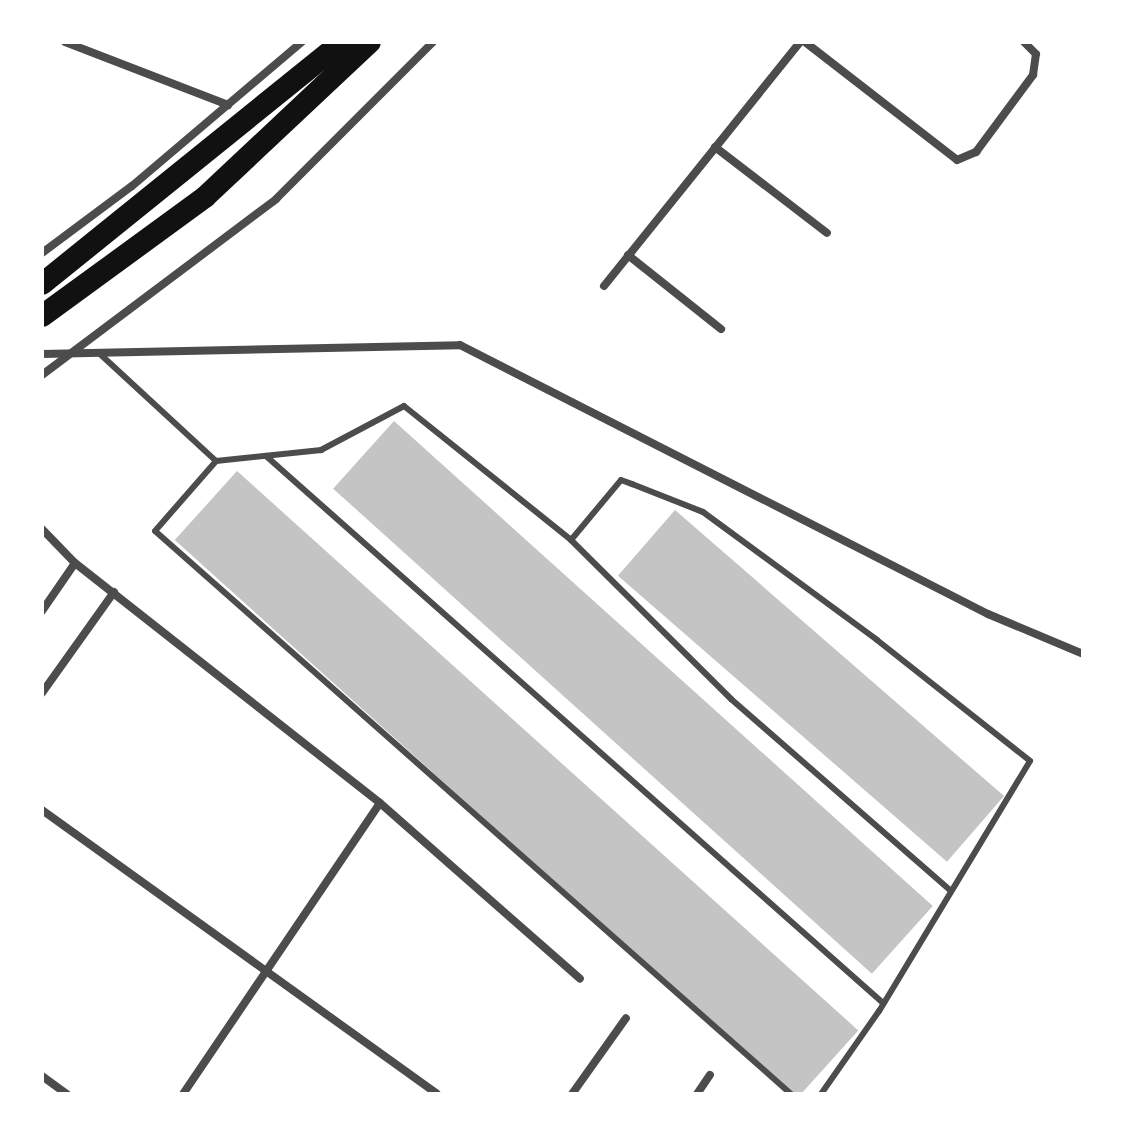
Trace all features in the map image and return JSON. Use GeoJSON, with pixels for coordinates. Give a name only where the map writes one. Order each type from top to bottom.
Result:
{"type":"FeatureCollection","features":[{"type":"Feature","properties":{"kind":"highway"},"geometry":{"type":"LineString","coordinates":[[42,284],[342,42]]}},
{"type":"Feature","properties":{"kind":"highway"},"geometry":{"type":"LineString","coordinates":[[42,316],[205,197],[370,42]]}},
{"type":"Feature","properties":{"kind":"street"},"geometry":{"type":"LineString","coordinates":[[65,42],[228,105]]}},
{"type":"Feature","properties":{"kind":"street"},"geometry":{"type":"LineString","coordinates":[[42,253],[302,42]]}},
{"type":"Feature","properties":{"kind":"street"},"geometry":{"type":"LineString","coordinates":[[42,375],[276,199],[433,42]]}},
{"type":"Feature","properties":{"kind":"street"},"geometry":{"type":"LineString","coordinates":[[604,286],[802,42],[957,160],[976,152],[1033,75],[1036,54],[1024,42]]}},
{"type":"Feature","properties":{"kind":"street"},"geometry":{"type":"LineString","coordinates":[[715,147],[827,233]]}},
{"type":"Feature","properties":{"kind":"street"},"geometry":{"type":"LineString","coordinates":[[628,255],[721,329]]}},
{"type":"Feature","properties":{"kind":"street"},"geometry":{"type":"LineString","coordinates":[[42,354],[460,345],[988,614],[1083,654]]}},
{"type":"Feature","properties":{"kind":"street"},"geometry":{"type":"LineString","coordinates":[[42,529],[75,563],[380,803],[580,979]]}},
{"type":"Feature","properties":{"kind":"street"},"geometry":{"type":"LineString","coordinates":[[42,611],[75,563]]}},
{"type":"Feature","properties":{"kind":"street"},"geometry":{"type":"LineString","coordinates":[[42,693],[114,592]]}},
{"type":"Feature","properties":{"kind":"street"},"geometry":{"type":"LineString","coordinates":[[183,1094],[380,803]]}},
{"type":"Feature","properties":{"kind":"street"},"geometry":{"type":"LineString","coordinates":[[42,810],[437,1094]]}},
{"type":"Feature","properties":{"kind":"street"},"geometry":{"type":"LineString","coordinates":[[572,1094],[626,1018]]}},
{"type":"Feature","properties":{"kind":"street"},"geometry":{"type":"LineString","coordinates":[[697,1094],[710,1075]]}},
{"type":"Feature","properties":{"kind":"street"},"geometry":{"type":"LineString","coordinates":[[42,1076],[67,1094]]}},
{"type":"Feature","properties":{"kind":"lane"},"geometry":{"type":"LineString","coordinates":[[100,354],[216,461]]}},
{"type":"Feature","properties":{"kind":"lane"},"geometry":{"type":"LineString","coordinates":[[791,1094],[155,531],[216,461],[321,450],[404,406],[571,540],[731,699],[951,891]]}},
{"type":"Feature","properties":{"kind":"lane"},"geometry":{"type":"LineString","coordinates":[[266,456],[883,1003]]}},
{"type":"Feature","properties":{"kind":"lane"},"geometry":{"type":"LineString","coordinates":[[571,540],[621,480],[703,512],[877,640],[1030,761],[883,1003],[821,1094]]}},
{"type":"Feature","properties":{"kind":"building"},"geometry":{"type":"Polygon","coordinates":[[[394,421],[933,906],[872,974],[333,489],[394,421]]]}},
{"type":"Feature","properties":{"kind":"building"},"geometry":{"type":"Polygon","coordinates":[[[237,471],[858,1030],[801,1094],[790,1094],[175,540],[237,471]]]}},
{"type":"Feature","properties":{"kind":"building"},"geometry":{"type":"Polygon","coordinates":[[[675,510],[1004,796],[947,862],[618,576],[675,510]]]}}]}
